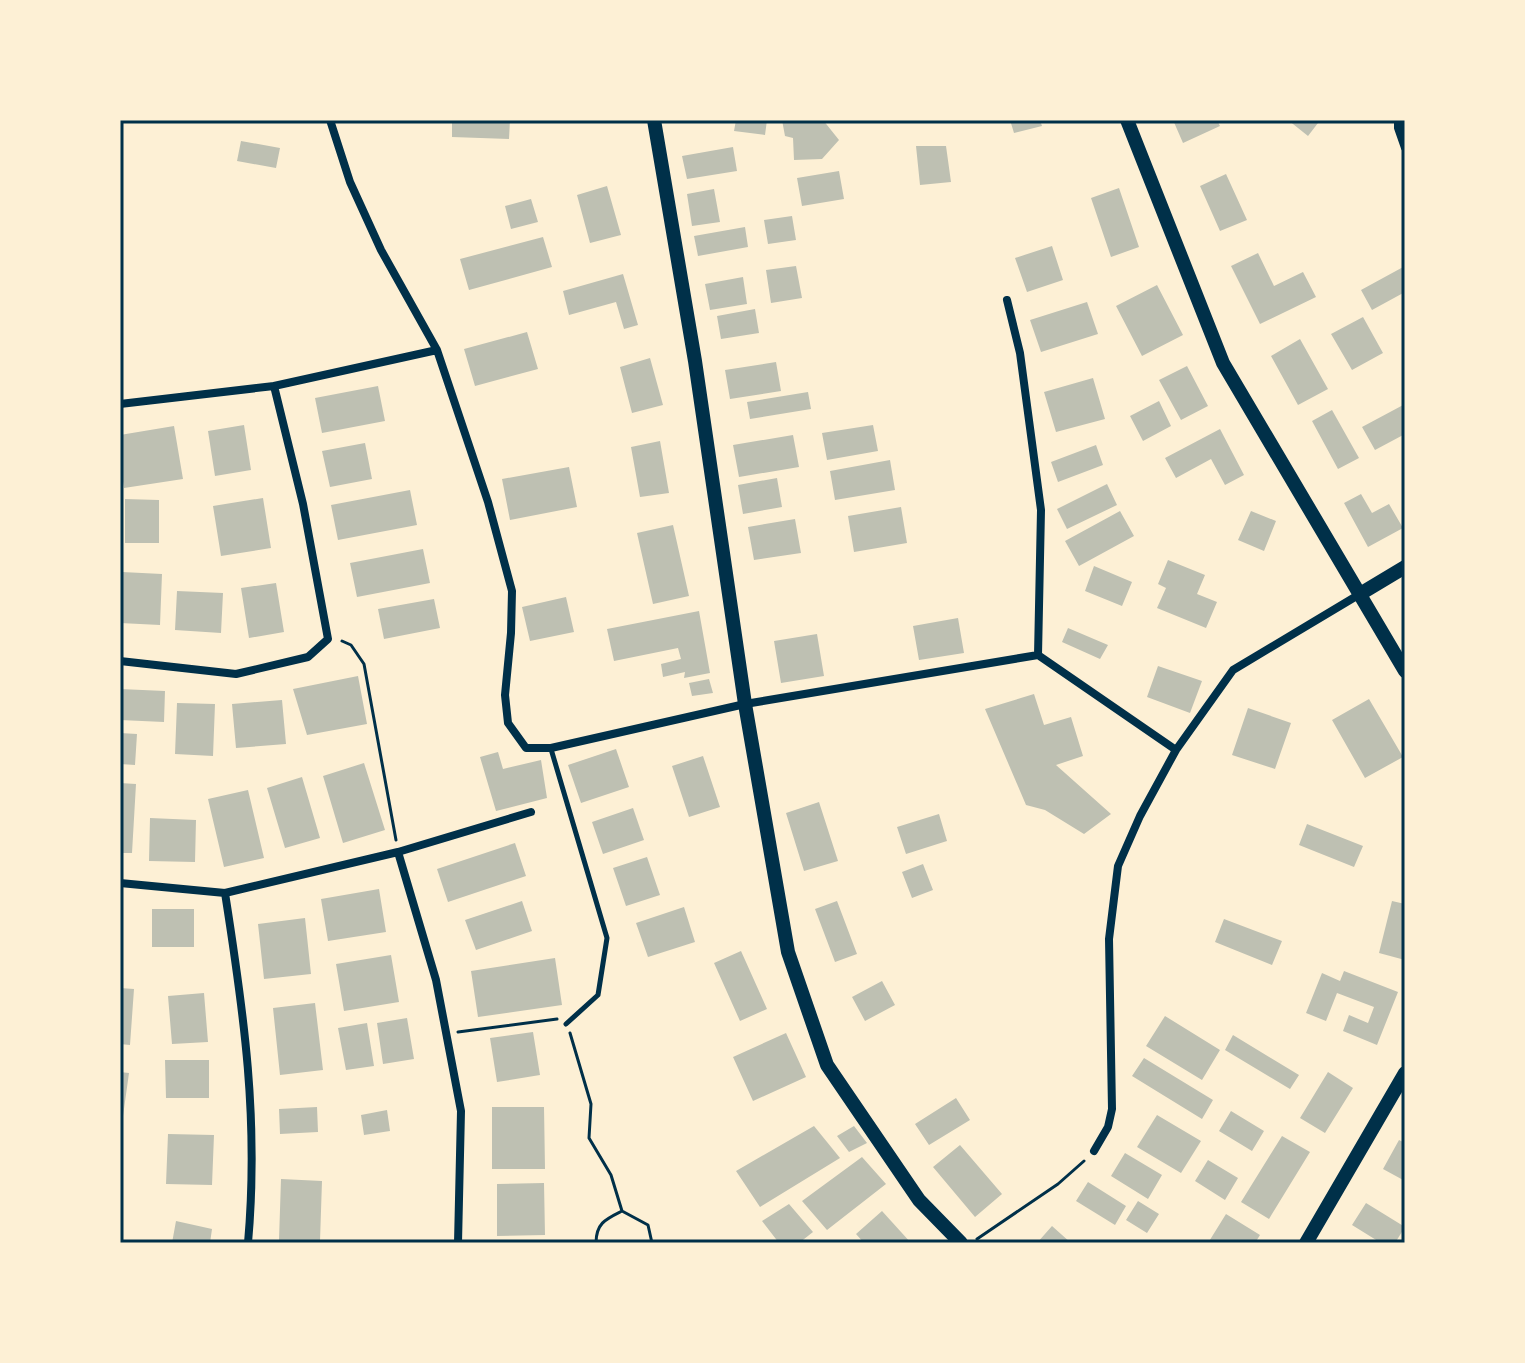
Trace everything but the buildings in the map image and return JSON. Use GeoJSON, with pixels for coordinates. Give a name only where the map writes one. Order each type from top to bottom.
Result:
{"type":"FeatureCollection","features":[{"type":"Feature","properties":{"kind":"street"},"geometry":{"type":"LineString","coordinates":[[330,120],[350,182],[381,250],[437,350],[488,502],[512,591],[505,695],[508,723],[526,748],[551,748],[745,704],[1038,655],[1176,750]]}},
{"type":"Feature","properties":{"kind":"street"},"geometry":{"type":"LineString","coordinates":[[654,120],[695,361],[745,704],[788,952],[827,1065],[919,1200],[961,1243]]}},
{"type":"Feature","properties":{"kind":"street"},"geometry":{"type":"LineString","coordinates":[[1127,120],[1223,363],[1405,671]]}},
{"type":"Feature","properties":{"kind":"street"},"geometry":{"type":"LineString","coordinates":[[1398,120],[1405,148]]}},
{"type":"Feature","properties":{"kind":"street"},"geometry":{"type":"LineString","coordinates":[[1007,300],[1020,353],[1041,510],[1038,655]]}},
{"type":"Feature","properties":{"kind":"street"},"geometry":{"type":"LineString","coordinates":[[120,404],[274,386],[437,350]]}},
{"type":"Feature","properties":{"kind":"street"},"geometry":{"type":"LineString","coordinates":[[120,661],[236,674],[308,657],[328,639],[303,504],[274,386]]}},
{"type":"Feature","properties":{"kind":"street"},"geometry":{"type":"LineString","coordinates":[[1094,1151],[1108,1127],[1112,1109],[1109,939],[1118,866],[1140,816],[1176,750],[1233,670],[1405,567]]}},
{"type":"Feature","properties":{"kind":"street"},"geometry":{"type":"LineString","coordinates":[[120,883],[225,893],[398,852],[531,812]]}},
{"type":"Feature","properties":{"kind":"street"},"geometry":{"type":"LineString","coordinates":[[398,852],[436,980],[461,1111],[458,1243]]}},
{"type":"Feature","properties":{"kind":"street"},"geometry":{"type":"LineString","coordinates":[[225,893],[244,1018],[252,1112],[253,1186],[248,1243]]}},
{"type":"Feature","properties":{"kind":"street"},"geometry":{"type":"LineString","coordinates":[[1306,1243],[1405,1073]]}},
{"type":"Feature","properties":{"kind":"lane"},"geometry":{"type":"LineString","coordinates":[[551,748],[607,938],[598,995],[566,1024]]}},
{"type":"Feature","properties":{"kind":"path"},"geometry":{"type":"LineString","coordinates":[[327,633],[351,645],[364,664],[398,852]]}},
{"type":"Feature","properties":{"kind":"path"},"geometry":{"type":"LineString","coordinates":[[446,1034],[565,1018],[591,1104],[589,1138],[611,1175],[622,1211],[648,1225],[652,1243]]}},
{"type":"Feature","properties":{"kind":"path"},"geometry":{"type":"LineString","coordinates":[[970,1243],[1058,1184],[1094,1151]]}},
{"type":"Feature","properties":{"kind":"path"},"geometry":{"type":"LineString","coordinates":[[596,1243],[601,1222],[622,1211]]}}]}
